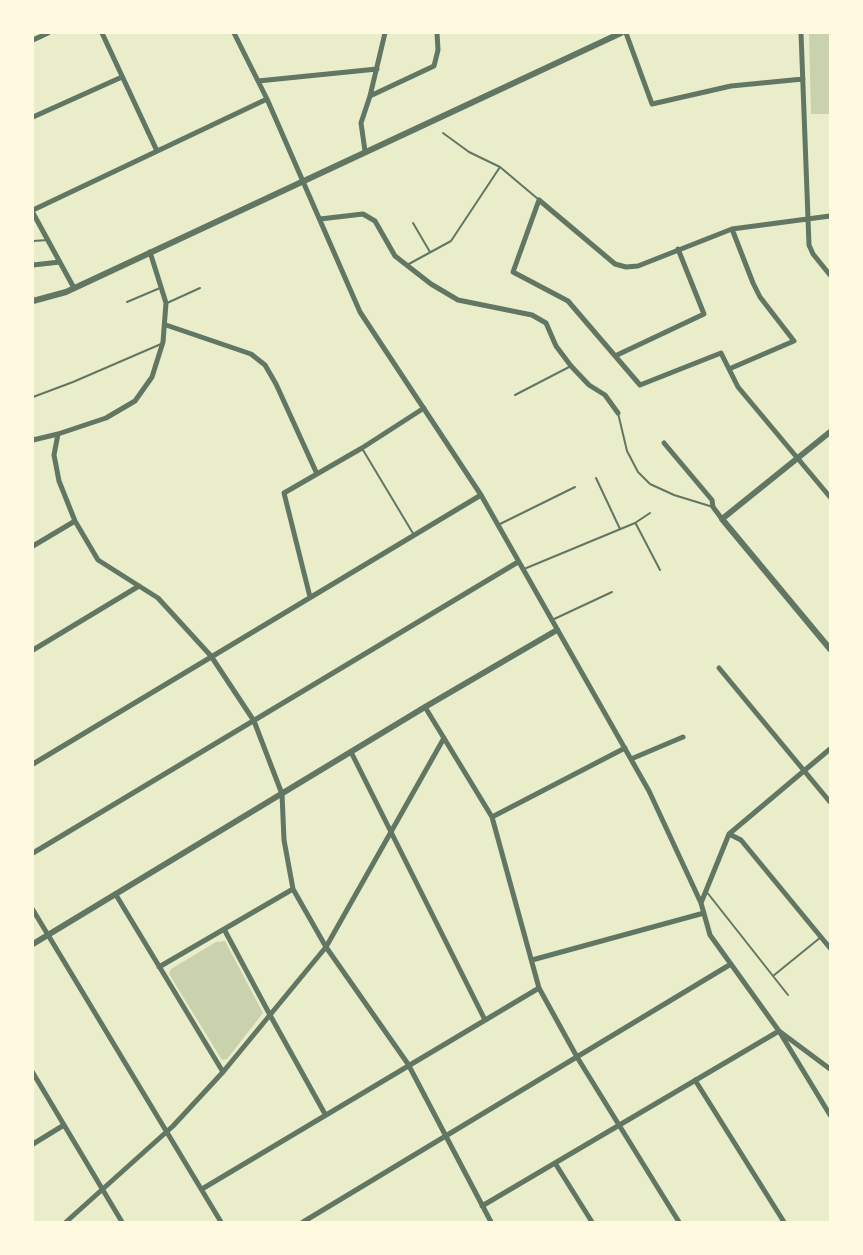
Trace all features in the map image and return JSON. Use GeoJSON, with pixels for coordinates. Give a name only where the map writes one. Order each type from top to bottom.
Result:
{"type":"FeatureCollection","features":[{"type":"Feature","properties":{"kind":"street"},"geometry":{"type":"LineString","coordinates":[[33,40],[48,33]]}},
{"type":"Feature","properties":{"kind":"street"},"geometry":{"type":"LineString","coordinates":[[102,33],[157,152]]}},
{"type":"Feature","properties":{"kind":"street"},"geometry":{"type":"LineString","coordinates":[[234,33],[267,99],[360,312],[481,495],[625,748],[649,791],[701,903],[710,934],[779,1031],[830,1114]]}},
{"type":"Feature","properties":{"kind":"street"},"geometry":{"type":"LineString","coordinates":[[365,151],[361,123],[385,33]]}},
{"type":"Feature","properties":{"kind":"street"},"geometry":{"type":"LineString","coordinates":[[370,96],[434,66],[438,50],[437,33]]}},
{"type":"Feature","properties":{"kind":"street"},"geometry":{"type":"LineString","coordinates":[[33,301],[74,288],[621,33]]}},
{"type":"Feature","properties":{"kind":"street"},"geometry":{"type":"LineString","coordinates":[[626,33],[652,104],[731,86],[803,80]]}},
{"type":"Feature","properties":{"kind":"street"},"geometry":{"type":"LineString","coordinates":[[801,33],[808,245],[830,275]]}},
{"type":"Feature","properties":{"kind":"street"},"geometry":{"type":"LineString","coordinates":[[258,81],[377,69]]}},
{"type":"Feature","properties":{"kind":"street"},"geometry":{"type":"LineString","coordinates":[[33,117],[122,77]]}},
{"type":"Feature","properties":{"kind":"street"},"geometry":{"type":"LineString","coordinates":[[74,288],[33,211],[267,99]]}},
{"type":"Feature","properties":{"kind":"street"},"geometry":{"type":"LineString","coordinates":[[830,216],[732,229],[638,266],[626,267],[615,264],[539,200],[513,272],[568,301],[640,386],[721,353],[738,387],[830,496]]}},
{"type":"Feature","properties":{"kind":"street"},"geometry":{"type":"LineString","coordinates":[[320,219],[363,214],[375,221],[395,256],[430,284],[458,300],[532,315],[546,323],[556,346],[571,366],[589,385],[605,395],[618,413]]}},
{"type":"Feature","properties":{"kind":"street"},"geometry":{"type":"LineString","coordinates":[[729,369],[794,341],[760,297],[732,229]]}},
{"type":"Feature","properties":{"kind":"street"},"geometry":{"type":"LineString","coordinates":[[615,356],[704,314],[678,249]]}},
{"type":"Feature","properties":{"kind":"street"},"geometry":{"type":"LineString","coordinates":[[33,440],[106,418],[135,401],[152,377],[164,342],[166,303],[150,252]]}},
{"type":"Feature","properties":{"kind":"street"},"geometry":{"type":"LineString","coordinates":[[33,265],[60,262]]}},
{"type":"Feature","properties":{"kind":"street"},"geometry":{"type":"LineString","coordinates":[[166,325],[251,354],[265,365],[317,474]]}},
{"type":"Feature","properties":{"kind":"street"},"geometry":{"type":"LineString","coordinates":[[310,597],[284,494],[424,408]]}},
{"type":"Feature","properties":{"kind":"street"},"geometry":{"type":"LineString","coordinates":[[722,519],[830,432]]}},
{"type":"Feature","properties":{"kind":"street"},"geometry":{"type":"LineString","coordinates":[[58,434],[54,455],[59,482],[75,521],[98,560],[158,598],[212,656],[254,721],[282,794],[284,840],[293,889],[326,947],[408,1064],[491,1222]]}},
{"type":"Feature","properties":{"kind":"street"},"geometry":{"type":"LineString","coordinates":[[664,443],[712,500],[713,507],[722,519],[830,649]]}},
{"type":"Feature","properties":{"kind":"street"},"geometry":{"type":"LineString","coordinates":[[33,764],[481,495]]}},
{"type":"Feature","properties":{"kind":"street"},"geometry":{"type":"LineString","coordinates":[[33,546],[75,521]]}},
{"type":"Feature","properties":{"kind":"street"},"geometry":{"type":"LineString","coordinates":[[33,853],[518,562]]}},
{"type":"Feature","properties":{"kind":"street"},"geometry":{"type":"LineString","coordinates":[[33,650],[139,586]]}},
{"type":"Feature","properties":{"kind":"street"},"geometry":{"type":"LineString","coordinates":[[33,944],[425,707],[557,630]]}},
{"type":"Feature","properties":{"kind":"street"},"geometry":{"type":"LineString","coordinates":[[718,668],[830,802]]}},
{"type":"Feature","properties":{"kind":"street"},"geometry":{"type":"LineString","coordinates":[[425,707],[492,817],[539,988],[577,1056],[679,1222]]}},
{"type":"Feature","properties":{"kind":"street"},"geometry":{"type":"LineString","coordinates":[[631,759],[683,737]]}},
{"type":"Feature","properties":{"kind":"street"},"geometry":{"type":"LineString","coordinates":[[66,1222],[166,1133],[223,1072],[326,947],[392,834],[444,738]]}},
{"type":"Feature","properties":{"kind":"street"},"geometry":{"type":"LineString","coordinates":[[492,817],[625,748]]}},
{"type":"Feature","properties":{"kind":"street"},"geometry":{"type":"LineString","coordinates":[[701,903],[729,834],[830,749]]}},
{"type":"Feature","properties":{"kind":"street"},"geometry":{"type":"LineString","coordinates":[[351,752],[485,1020]]}},
{"type":"Feature","properties":{"kind":"street"},"geometry":{"type":"LineString","coordinates":[[729,834],[741,840],[830,948]]}},
{"type":"Feature","properties":{"kind":"street"},"geometry":{"type":"LineString","coordinates":[[159,967],[293,889]]}},
{"type":"Feature","properties":{"kind":"street"},"geometry":{"type":"LineString","coordinates":[[117,895],[223,1072]]}},
{"type":"Feature","properties":{"kind":"street"},"geometry":{"type":"LineString","coordinates":[[33,910],[221,1222]]}},
{"type":"Feature","properties":{"kind":"street"},"geometry":{"type":"LineString","coordinates":[[532,960],[704,913]]}},
{"type":"Feature","properties":{"kind":"street"},"geometry":{"type":"LineString","coordinates":[[225,929],[325,1114]]}},
{"type":"Feature","properties":{"kind":"street"},"geometry":{"type":"LineString","coordinates":[[303,1222],[731,964]]}},
{"type":"Feature","properties":{"kind":"street"},"geometry":{"type":"LineString","coordinates":[[201,1189],[539,988]]}},
{"type":"Feature","properties":{"kind":"street"},"geometry":{"type":"LineString","coordinates":[[779,1031],[830,1069]]}},
{"type":"Feature","properties":{"kind":"street"},"geometry":{"type":"LineString","coordinates":[[482,1206],[779,1031]]}},
{"type":"Feature","properties":{"kind":"street"},"geometry":{"type":"LineString","coordinates":[[33,1073],[123,1222]]}},
{"type":"Feature","properties":{"kind":"street"},"geometry":{"type":"LineString","coordinates":[[695,1080],[784,1222]]}},
{"type":"Feature","properties":{"kind":"street"},"geometry":{"type":"LineString","coordinates":[[33,1144],[64,1125]]}},
{"type":"Feature","properties":{"kind":"street"},"geometry":{"type":"LineString","coordinates":[[555,1163],[592,1222]]}},
{"type":"Feature","properties":{"kind":"lane"},"geometry":{"type":"LineString","coordinates":[[443,133],[469,153],[500,167],[539,200]]}},
{"type":"Feature","properties":{"kind":"lane"},"geometry":{"type":"LineString","coordinates":[[407,265],[451,241],[500,167]]}},
{"type":"Feature","properties":{"kind":"lane"},"geometry":{"type":"LineString","coordinates":[[413,224],[430,253]]}},
{"type":"Feature","properties":{"kind":"lane"},"geometry":{"type":"LineString","coordinates":[[33,241],[48,240]]}},
{"type":"Feature","properties":{"kind":"lane"},"geometry":{"type":"LineString","coordinates":[[127,302],[161,288]]}},
{"type":"Feature","properties":{"kind":"lane"},"geometry":{"type":"LineString","coordinates":[[166,303],[200,288]]}},
{"type":"Feature","properties":{"kind":"lane"},"geometry":{"type":"LineString","coordinates":[[33,397],[164,342]]}},
{"type":"Feature","properties":{"kind":"lane"},"geometry":{"type":"LineString","coordinates":[[515,395],[571,366]]}},
{"type":"Feature","properties":{"kind":"lane"},"geometry":{"type":"LineString","coordinates":[[618,413],[627,451],[638,472],[644,478],[674,495],[713,507]]}},
{"type":"Feature","properties":{"kind":"lane"},"geometry":{"type":"LineString","coordinates":[[362,448],[414,535]]}},
{"type":"Feature","properties":{"kind":"lane"},"geometry":{"type":"LineString","coordinates":[[596,478],[620,530]]}},
{"type":"Feature","properties":{"kind":"lane"},"geometry":{"type":"LineString","coordinates":[[498,525],[575,488]]}},
{"type":"Feature","properties":{"kind":"lane"},"geometry":{"type":"LineString","coordinates":[[522,570],[620,530],[650,513]]}},
{"type":"Feature","properties":{"kind":"lane"},"geometry":{"type":"LineString","coordinates":[[635,523],[660,570]]}},
{"type":"Feature","properties":{"kind":"lane"},"geometry":{"type":"LineString","coordinates":[[551,620],[612,592]]}},
{"type":"Feature","properties":{"kind":"lane"},"geometry":{"type":"LineString","coordinates":[[706,891],[788,995]]}},
{"type":"Feature","properties":{"kind":"lane"},"geometry":{"type":"LineString","coordinates":[[773,976],[821,937]]}},
{"type":"Feature","properties":{"kind":"green space"},"geometry":{"type":"Polygon","coordinates":[[[809,33],[830,33],[830,114],[811,114],[809,33]]]}},
{"type":"Feature","properties":{"kind":"green space"},"geometry":{"type":"Polygon","coordinates":[[[225,941],[263,1013],[227,1059],[222,1060],[169,974],[171,969],[216,942],[225,941]]]}}]}
